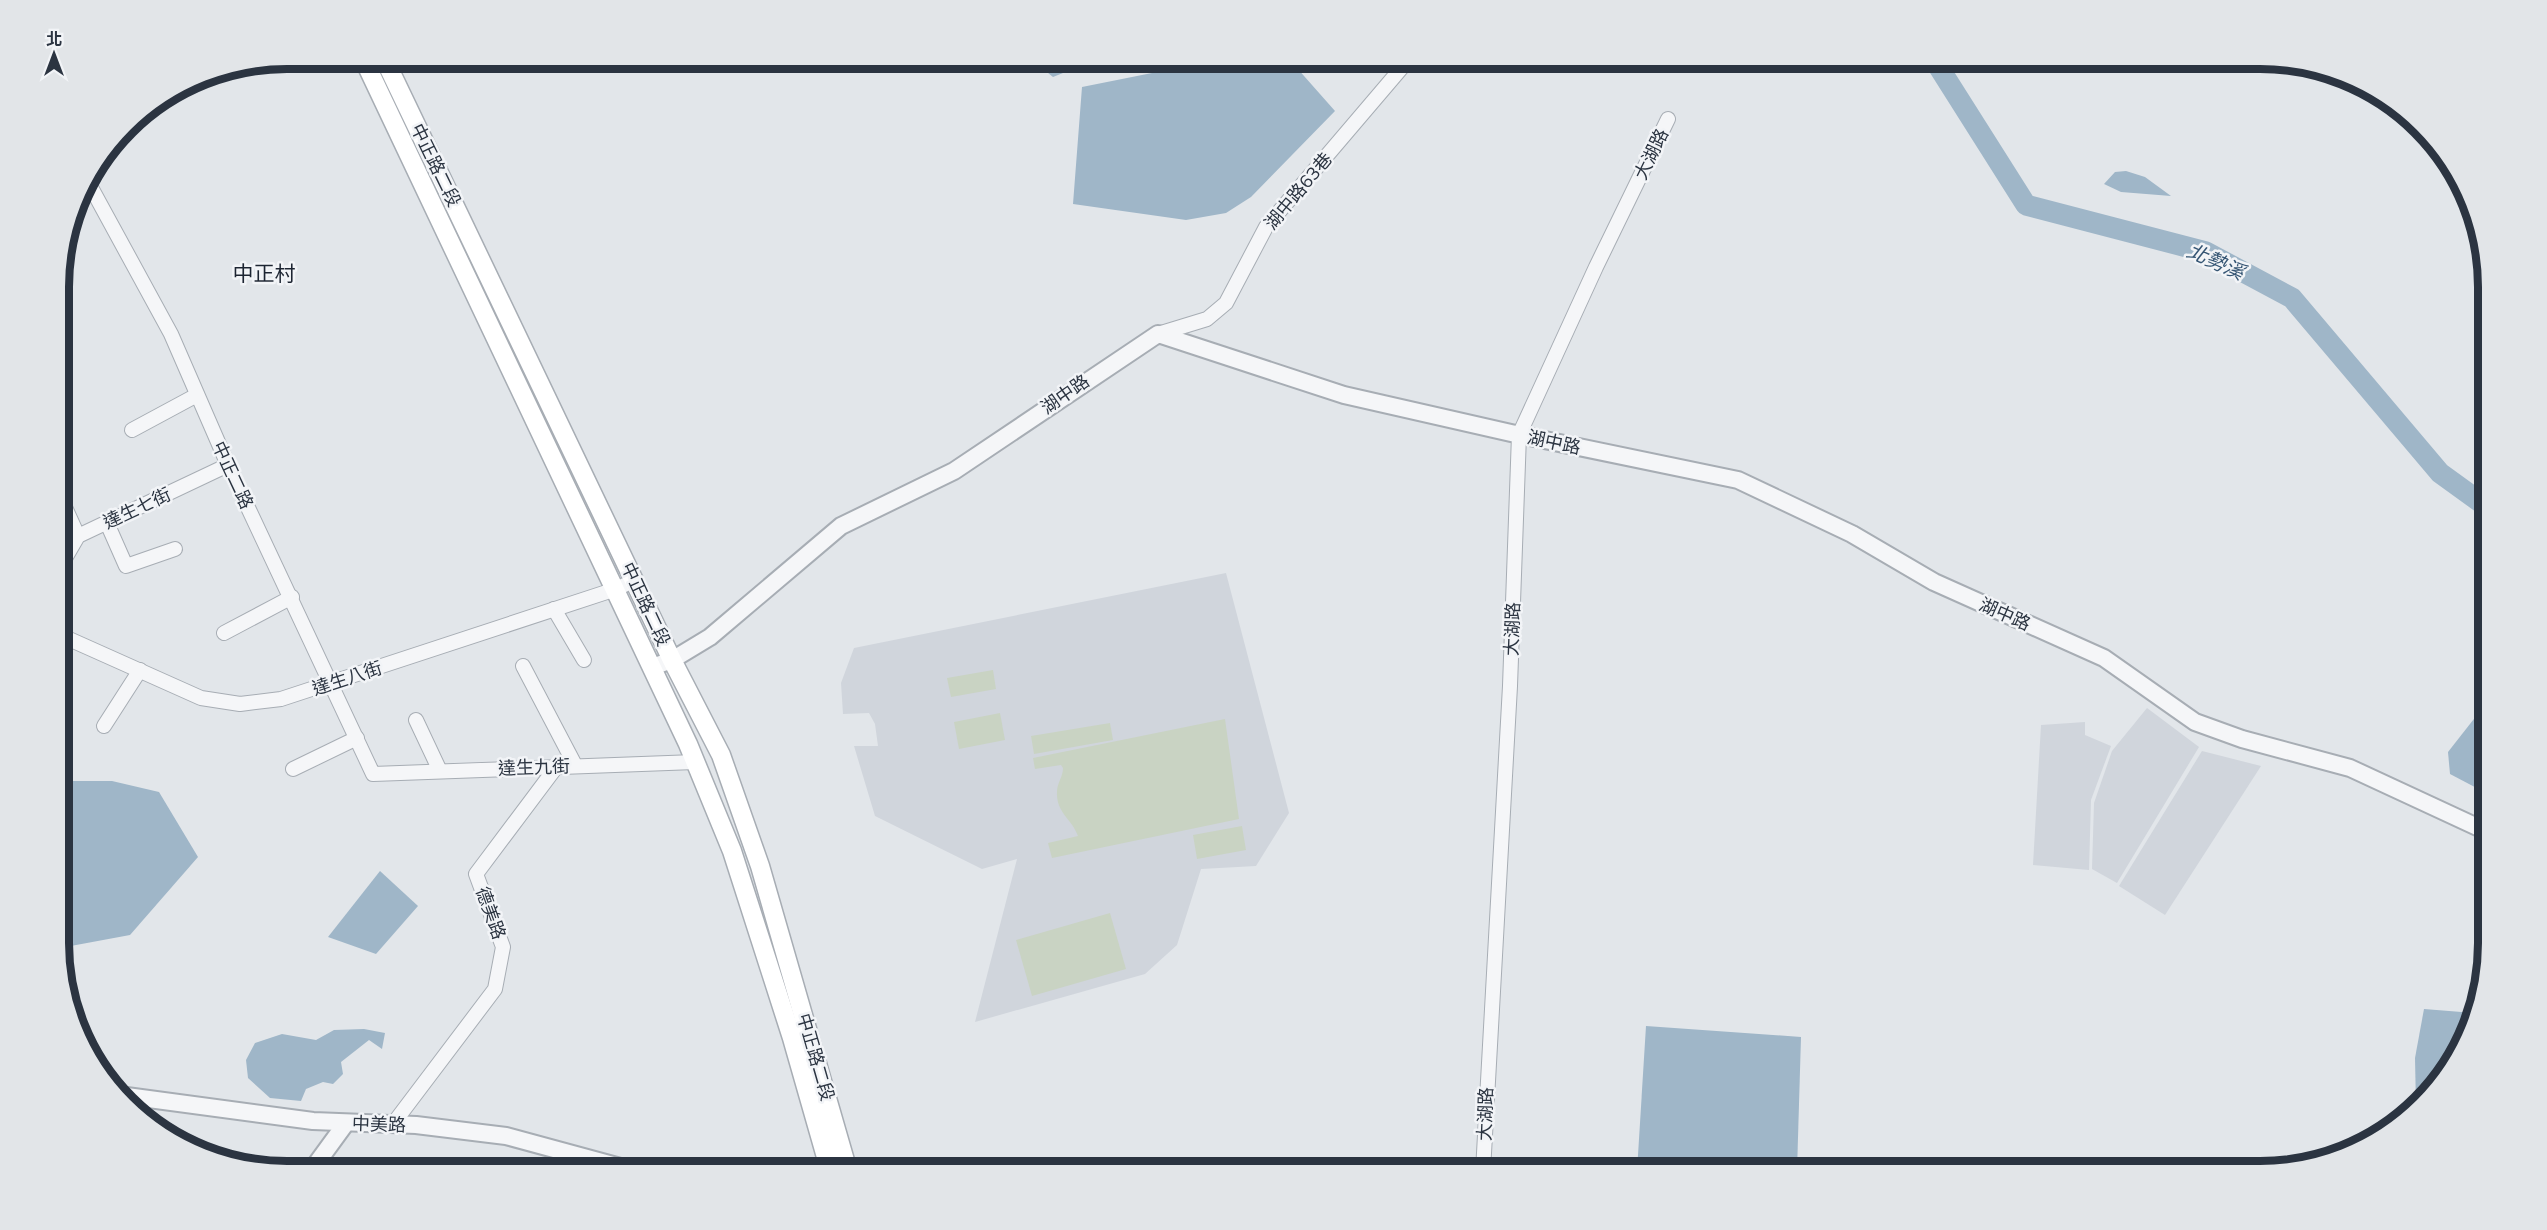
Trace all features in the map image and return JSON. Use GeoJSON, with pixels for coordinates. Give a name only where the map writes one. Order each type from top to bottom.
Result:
{"type":"FeatureCollection","features":[{"type":"Feature","properties":{"kind":"main road","name":"中正路二段"},"geometry":{"type":"LineString","coordinates":[[368,69],[616,589],[695,762],[732,851],[795,1049],[827,1161]]}},
{"type":"Feature","properties":{"kind":"main road","name":"中正路二段"},"geometry":{"type":"LineString","coordinates":[[389,69],[672,660],[721,755],[760,866],[846,1161]]}},
{"type":"Feature","properties":{"kind":"street","name":"湖中路63巷"},"geometry":{"type":"LineString","coordinates":[[1158,334],[1207,319],[1226,303],[1266,227],[1401,69]]}},
{"type":"Feature","properties":{"kind":"street","name":"大湖路"},"geometry":{"type":"LineString","coordinates":[[1484,1161],[1510,686],[1519,435],[1596,267],[1668,119]]}},
{"type":"Feature","properties":{"kind":"street","name":"中正二路"},"geometry":{"type":"LineString","coordinates":[[92,190],[171,334],[228,465],[374,774]]}},
{"type":"Feature","properties":{"kind":"street","name":"湖中路"},"geometry":{"type":"LineString","coordinates":[[652,668],[672,660],[710,637],[841,526],[954,471],[1090,377],[1158,334],[1344,394],[1519,435],[1738,480],[1852,534],[1935,582],[2104,658],[2194,722],[2242,739],[2350,768],[2478,827]]}},
{"type":"Feature","properties":{"kind":"street"},"geometry":{"type":"LineString","coordinates":[[132,430],[197,395]]}},
{"type":"Feature","properties":{"kind":"street","name":"達生七街"},"geometry":{"type":"LineString","coordinates":[[78,536],[228,465]]}},
{"type":"Feature","properties":{"kind":"street"},"geometry":{"type":"LineString","coordinates":[[69,515],[78,536],[69,552]]}},
{"type":"Feature","properties":{"kind":"street"},"geometry":{"type":"LineString","coordinates":[[107,523],[126,566],[175,549]]}},
{"type":"Feature","properties":{"kind":"street","name":"達生八街"},"geometry":{"type":"LineString","coordinates":[[69,639],[201,698],[240,704],[281,699],[332,683],[616,589],[635,580]]}},
{"type":"Feature","properties":{"kind":"street"},"geometry":{"type":"LineString","coordinates":[[224,633],[292,597]]}},
{"type":"Feature","properties":{"kind":"street"},"geometry":{"type":"LineString","coordinates":[[554,609],[584,660]]}},
{"type":"Feature","properties":{"kind":"street"},"geometry":{"type":"LineString","coordinates":[[523,666],[575,765]]}},
{"type":"Feature","properties":{"kind":"street"},"geometry":{"type":"LineString","coordinates":[[104,726],[140,670]]}},
{"type":"Feature","properties":{"kind":"street"},"geometry":{"type":"LineString","coordinates":[[416,720],[440,771]]}},
{"type":"Feature","properties":{"kind":"street"},"geometry":{"type":"LineString","coordinates":[[293,769],[357,738]]}},
{"type":"Feature","properties":{"kind":"street","name":"達生九街"},"geometry":{"type":"LineString","coordinates":[[374,774],[695,762]]}},
{"type":"Feature","properties":{"kind":"street","name":"德美路"},"geometry":{"type":"LineString","coordinates":[[393,1124],[495,989],[503,947],[476,874],[557,766]]}},
{"type":"Feature","properties":{"kind":"street","name":"中美路"},"geometry":{"type":"LineString","coordinates":[[133,1097],[313,1122],[393,1124],[506,1136],[598,1161]]}},
{"type":"Feature","properties":{"kind":"street"},"geometry":{"type":"LineString","coordinates":[[319,1161],[346,1123]]}},
{"type":"Feature","properties":{"kind":"shaded area"},"geometry":{"type":"Polygon","coordinates":[[[1226,573],[1289,813],[1256,866],[1201,869],[1177,945],[1145,974],[975,1022],[1017,859],[982,869],[875,816],[854,746],[878,746],[875,724],[869,713],[843,714],[841,683],[854,648],[1226,573]]]}},
{"type":"Feature","properties":{"kind":"shaded area"},"geometry":{"type":"Polygon","coordinates":[[[2147,708],[2199,747],[2117,883],[2092,869],[2094,803],[2112,751],[2147,708]]]}},
{"type":"Feature","properties":{"kind":"shaded area"},"geometry":{"type":"Polygon","coordinates":[[[2085,722],[2085,735],[2111,746],[2091,800],[2089,870],[2033,865],[2041,725],[2085,722]]]}},
{"type":"Feature","properties":{"kind":"shaded area"},"geometry":{"type":"Polygon","coordinates":[[[2202,751],[2261,766],[2165,915],[2119,886],[2202,751]]]}},
{"type":"Feature","properties":{"kind":"green space"},"geometry":{"type":"Polygon","coordinates":[[[993,670],[996,689],[951,697],[947,678],[993,670]]]}},
{"type":"Feature","properties":{"kind":"green space"},"geometry":{"type":"Polygon","coordinates":[[[1000,713],[1005,740],[959,749],[954,722],[1000,713]]]}},
{"type":"Feature","properties":{"kind":"green space"},"geometry":{"type":"Polygon","coordinates":[[[1225,719],[1239,819],[1052,858],[1048,843],[1078,836],[1057,799],[1057,789],[1063,768],[1061,765],[1035,769],[1033,758],[1225,719]]]}},
{"type":"Feature","properties":{"kind":"green space"},"geometry":{"type":"Polygon","coordinates":[[[1110,723],[1113,740],[1034,754],[1031,736],[1110,723]]]}},
{"type":"Feature","properties":{"kind":"green space"},"geometry":{"type":"Polygon","coordinates":[[[1242,826],[1246,850],[1197,859],[1193,835],[1242,826]]]}},
{"type":"Feature","properties":{"kind":"green space"},"geometry":{"type":"Polygon","coordinates":[[[1110,913],[1126,969],[1032,996],[1016,940],[1110,913]]]}},
{"type":"Feature","properties":{"kind":"water"},"geometry":{"type":"Polygon","coordinates":[[[1043,69],[1073,69],[1053,77],[1043,69]]]}},
{"type":"Feature","properties":{"kind":"water"},"geometry":{"type":"Polygon","coordinates":[[[1157,69],[1298,69],[1335,111],[1251,197],[1226,213],[1186,220],[1073,204],[1082,87],[1152,73],[1157,69]]]}},
{"type":"Feature","properties":{"kind":"water"},"geometry":{"type":"Polygon","coordinates":[[[2126,171],[2145,177],[2171,196],[2121,192],[2104,184],[2115,172],[2126,171]]]}},
{"type":"Feature","properties":{"kind":"water"},"geometry":{"type":"Polygon","coordinates":[[[2478,714],[2478,789],[2450,774],[2448,752],[2478,714]]]}},
{"type":"Feature","properties":{"kind":"water"},"geometry":{"type":"Polygon","coordinates":[[[69,781],[112,781],[159,792],[198,857],[130,935],[69,946],[69,781]]]}},
{"type":"Feature","properties":{"kind":"water"},"geometry":{"type":"Polygon","coordinates":[[[380,871],[418,906],[376,954],[328,937],[380,871]]]}},
{"type":"Feature","properties":{"kind":"water"},"geometry":{"type":"Polygon","coordinates":[[[2424,1009],[2466,1012],[2449,1052],[2433,1076],[2416,1095],[2415,1058],[2424,1009]]]}},
{"type":"Feature","properties":{"kind":"water"},"geometry":{"type":"Polygon","coordinates":[[[1646,1026],[1801,1037],[1797,1161],[1638,1161],[1646,1026]]]}},
{"type":"Feature","properties":{"kind":"water"},"geometry":{"type":"Polygon","coordinates":[[[364,1029],[385,1033],[382,1049],[369,1040],[341,1062],[343,1074],[333,1084],[323,1082],[306,1089],[301,1101],[270,1098],[248,1078],[246,1060],[255,1043],[282,1034],[316,1040],[334,1030],[364,1029]]]}},
{"type":"Feature","properties":{"kind":"waterway","name":"北勢溪"},"geometry":{"type":"LineString","coordinates":[[1940,69],[2026,205],[2206,252],[2292,298],[2440,473],[2478,500]]}},
{"type":"Feature","properties":{"kind":"district","name":"中正村"},"geometry":{"type":"Point","coordinates":[264,273]}}]}
